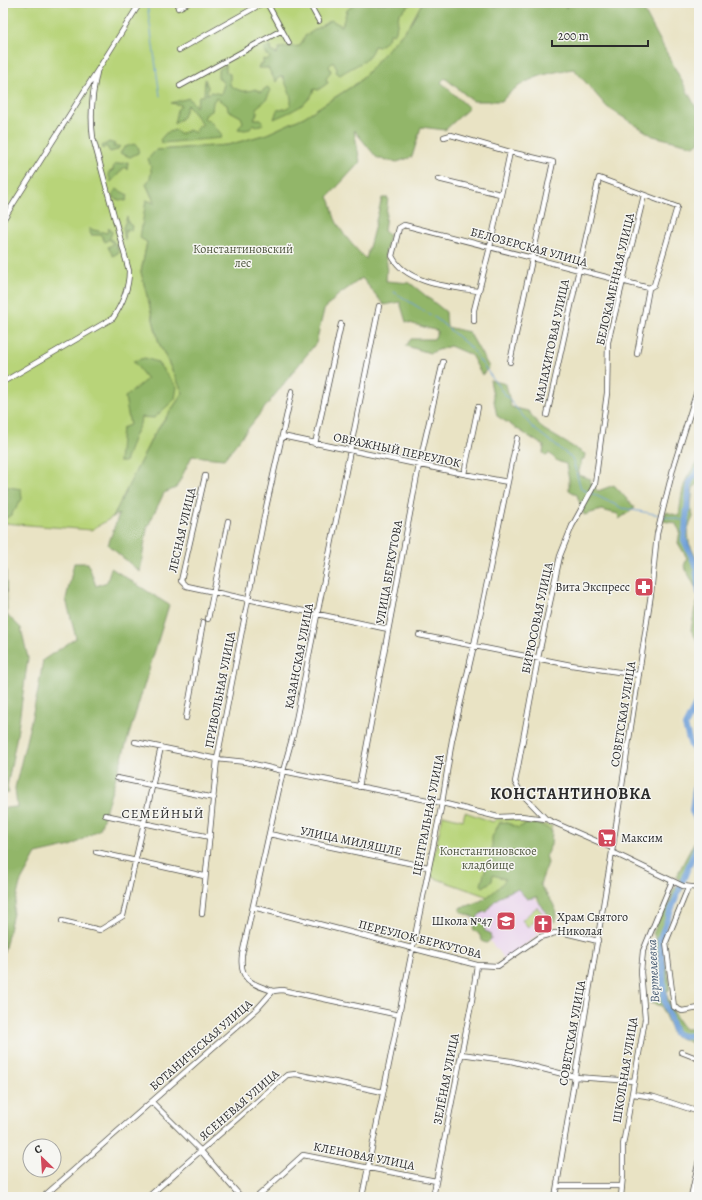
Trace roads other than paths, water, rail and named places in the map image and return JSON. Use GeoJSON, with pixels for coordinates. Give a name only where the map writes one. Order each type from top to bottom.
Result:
{"type":"FeatureCollection","features":[{"type":"Feature","properties":{"kind":"street"},"geometry":{"type":"LineString","coordinates":[[3,220],[140,3]]}},
{"type":"Feature","properties":{"kind":"street"},"geometry":{"type":"LineString","coordinates":[[178,8],[188,3]]}},
{"type":"Feature","properties":{"kind":"street"},"geometry":{"type":"LineString","coordinates":[[179,50],[263,3]]}},
{"type":"Feature","properties":{"kind":"street"},"geometry":{"type":"LineString","coordinates":[[267,3],[289,42]]}},
{"type":"Feature","properties":{"kind":"street"},"geometry":{"type":"LineString","coordinates":[[309,3],[319,21]]}},
{"type":"Feature","properties":{"kind":"street"},"geometry":{"type":"LineString","coordinates":[[180,86],[282,30]]}},
{"type":"Feature","properties":{"kind":"street"},"geometry":{"type":"LineString","coordinates":[[3,382],[113,318],[122,306],[126,295],[129,282],[129,271],[95,145],[91,120],[91,104],[97,72]]}},
{"type":"Feature","properties":{"kind":"street"},"geometry":{"type":"LineString","coordinates":[[444,137],[451,135],[510,152],[553,162],[510,362]]}},
{"type":"Feature","properties":{"kind":"street"},"geometry":{"type":"LineString","coordinates":[[474,321],[474,310],[490,247],[510,152]]}},
{"type":"Feature","properties":{"kind":"street","name":"МАЛАХИТОВАЯ УЛИЦА"},"geometry":{"type":"LineString","coordinates":[[547,415],[599,178],[644,195]]}},
{"type":"Feature","properties":{"kind":"street"},"geometry":{"type":"LineString","coordinates":[[438,180],[500,194]]}},
{"type":"Feature","properties":{"kind":"street"},"geometry":{"type":"LineString","coordinates":[[637,354],[649,288],[654,285],[677,207],[644,195]]}},
{"type":"Feature","properties":{"kind":"street","name":"БЕЛОКАМЕННАЯ УЛИЦА"},"geometry":{"type":"LineString","coordinates":[[607,393],[608,342],[644,195]]}},
{"type":"Feature","properties":{"kind":"street","name":"БЕЛОЗЕРСКАЯ УЛИЦА"},"geometry":{"type":"LineString","coordinates":[[479,291],[427,281],[413,276],[397,266],[392,256],[399,228],[404,225],[649,288]]}},
{"type":"Feature","properties":{"kind":"street","name":"КАЗАНСКАЯ УЛИЦА"},"geometry":{"type":"LineString","coordinates":[[273,991],[250,983],[245,978],[242,968],[242,955],[283,772],[293,735],[379,306]]}},
{"type":"Feature","properties":{"kind":"street"},"geometry":{"type":"LineString","coordinates":[[315,444],[341,324]]}},
{"type":"Feature","properties":{"kind":"street","name":"СОВЕТСКАЯ УЛИЦА"},"geometry":{"type":"LineString","coordinates":[[555,1197],[598,941],[639,675],[657,534],[674,465],[697,391],[699,354]]}},
{"type":"Feature","properties":{"kind":"street","name":"УЛИЦА БЕРКУТОВА"},"geometry":{"type":"LineString","coordinates":[[358,787],[418,465],[443,362]]}},
{"type":"Feature","properties":{"kind":"street","name":"ПРИВОЛЬНАЯ УЛИЦА"},"geometry":{"type":"LineString","coordinates":[[292,391],[217,758],[246,762],[283,772],[442,803],[498,817],[521,816],[546,819]]}},
{"type":"Feature","properties":{"kind":"street","name":"БИРЮСОВАЯ УЛИЦА"},"geometry":{"type":"LineString","coordinates":[[546,819],[521,794],[515,782],[538,658],[560,556],[572,526],[595,484],[607,393]]}},
{"type":"Feature","properties":{"kind":"street"},"geometry":{"type":"LineString","coordinates":[[464,474],[478,407]]}},
{"type":"Feature","properties":{"kind":"street","name":"ОВРАЖНЫЙ ПЕРЕУЛОК"},"geometry":{"type":"LineString","coordinates":[[282,436],[418,465],[508,482]]}},
{"type":"Feature","properties":{"kind":"street","name":"ЦЕНТРАЛЬНАЯ УЛИЦА"},"geometry":{"type":"LineString","coordinates":[[362,1197],[411,948],[442,803],[452,740],[474,645],[517,438]]}},
{"type":"Feature","properties":{"kind":"street","name":"ЛЕСНАЯ УЛИЦА"},"geometry":{"type":"LineString","coordinates":[[205,476],[181,581],[186,586],[214,592]]}},
{"type":"Feature","properties":{"kind":"street"},"geometry":{"type":"LineString","coordinates":[[208,619],[228,520]]}},
{"type":"Feature","properties":{"kind":"street"},"geometry":{"type":"LineString","coordinates":[[214,592],[388,629]]}},
{"type":"Feature","properties":{"kind":"street"},"geometry":{"type":"LineString","coordinates":[[186,718],[203,622]]}},
{"type":"Feature","properties":{"kind":"street"},"geometry":{"type":"LineString","coordinates":[[419,635],[571,665],[639,675]]}},
{"type":"Feature","properties":{"kind":"street"},"geometry":{"type":"LineString","coordinates":[[135,742],[217,758],[210,837],[204,876],[202,914]]}},
{"type":"Feature","properties":{"kind":"street"},"geometry":{"type":"LineString","coordinates":[[62,921],[100,930],[123,916],[151,784],[161,747]]}},
{"type":"Feature","properties":{"kind":"street"},"geometry":{"type":"LineString","coordinates":[[116,778],[214,798]]}},
{"type":"Feature","properties":{"kind":"street"},"geometry":{"type":"LineString","coordinates":[[105,815],[210,837]]}},
{"type":"Feature","properties":{"kind":"street"},"geometry":{"type":"LineString","coordinates":[[546,819],[612,850],[672,881],[688,888],[699,888]]}},
{"type":"Feature","properties":{"kind":"street","name":"УЛИЦА МИЛЯШЛЕ"},"geometry":{"type":"LineString","coordinates":[[269,834],[428,867]]}},
{"type":"Feature","properties":{"kind":"street"},"geometry":{"type":"LineString","coordinates":[[96,852],[204,876]]}},
{"type":"Feature","properties":{"kind":"street","name":"ШКОЛЬНАЯ УЛИЦА"},"geometry":{"type":"LineString","coordinates":[[621,1197],[623,1145],[645,1019],[640,972],[643,951],[672,881]]}},
{"type":"Feature","properties":{"kind":"street"},"geometry":{"type":"LineString","coordinates":[[688,888],[666,942],[674,1008],[682,1011],[699,1008]]}},
{"type":"Feature","properties":{"kind":"street","name":"ПЕРЕУЛОК БЕРКУТОВА"},"geometry":{"type":"LineString","coordinates":[[253,907],[477,965],[498,966],[540,937],[555,933],[565,933],[598,941]]}},
{"type":"Feature","properties":{"kind":"street","name":"ЗЕЛЁНАЯ УЛИЦА"},"geometry":{"type":"LineString","coordinates":[[433,1197],[477,965]]}},
{"type":"Feature","properties":{"kind":"street"},"geometry":{"type":"LineString","coordinates":[[273,991],[282,990],[398,1015]]}},
{"type":"Feature","properties":{"kind":"street","name":"БОТАНИЧЕСКАЯ УЛИЦА"},"geometry":{"type":"LineString","coordinates":[[43,1197],[258,1008],[273,991]]}},
{"type":"Feature","properties":{"kind":"street"},"geometry":{"type":"LineString","coordinates":[[681,1052],[699,1059]]}},
{"type":"Feature","properties":{"kind":"street"},"geometry":{"type":"LineString","coordinates":[[461,1054],[511,1061],[575,1077],[634,1081]]}},
{"type":"Feature","properties":{"kind":"street","name":"ЯСЕНЕВАЯ УЛИЦА"},"geometry":{"type":"LineString","coordinates":[[148,1197],[286,1075],[296,1074],[383,1092]]}},
{"type":"Feature","properties":{"kind":"street"},"geometry":{"type":"LineString","coordinates":[[633,1094],[654,1096],[699,1112]]}},
{"type":"Feature","properties":{"kind":"street"},"geometry":{"type":"LineString","coordinates":[[152,1102],[201,1151],[241,1197]]}},
{"type":"Feature","properties":{"kind":"street","name":"КЛЕНОВАЯ УЛИЦА"},"geometry":{"type":"LineString","coordinates":[[256,1197],[303,1155],[436,1181]]}},
{"type":"Feature","properties":{"kind":"street"},"geometry":{"type":"LineString","coordinates":[[691,1197],[699,1160]]}},
{"type":"Feature","properties":{"kind":"street"},"geometry":{"type":"LineString","coordinates":[[557,1186],[622,1186]]}},
{"type":"Feature","properties":{"kind":"waterway"},"geometry":{"type":"LineString","coordinates":[[147,3],[160,96]]}},
{"type":"Feature","properties":{"kind":"waterway"},"geometry":{"type":"LineString","coordinates":[[394,292],[437,319],[470,347],[501,390],[533,428],[572,458],[581,489],[588,492]]}},
{"type":"Feature","properties":{"kind":"waterway","name":"Вертелеевка"},"geometry":{"type":"LineString","coordinates":[[699,470],[690,481],[684,540],[696,566],[699,593]]}},
{"type":"Feature","properties":{"kind":"waterway"},"geometry":{"type":"LineString","coordinates":[[591,493],[622,508],[660,515]]}},
{"type":"Feature","properties":{"kind":"waterway"},"geometry":{"type":"LineString","coordinates":[[663,516],[686,521]]}},
{"type":"Feature","properties":{"kind":"waterway","name":"Вертелеевка"},"geometry":{"type":"LineString","coordinates":[[699,698],[685,726],[691,746],[699,755]]}},
{"type":"Feature","properties":{"kind":"waterway","name":"Вертелеевка"},"geometry":{"type":"LineString","coordinates":[[699,776],[696,783],[692,811],[699,824]]}},
{"type":"Feature","properties":{"kind":"waterway","name":"Вертелеевка"},"geometry":{"type":"LineString","coordinates":[[699,840],[660,938],[664,1000],[675,1033],[683,1036],[699,1035]]}},
{"type":"Feature","properties":{"kind":"place","name":"Вита Экспресс"},"geometry":{"type":"Point","coordinates":[644,587]}},
{"type":"Feature","properties":{"kind":"place","name":"Максим"},"geometry":{"type":"Point","coordinates":[607,838]}},
{"type":"Feature","properties":{"kind":"place","name":"Школа №47"},"geometry":{"type":"Point","coordinates":[506,921]}},
{"type":"Feature","properties":{"kind":"place","name":"Храм Святого Николая"},"geometry":{"type":"Point","coordinates":[543,924]}},
{"type":"Feature","properties":{"kind":"district","name":"КОНСТАНТИНОВКА"},"geometry":{"type":"Point","coordinates":[571,794]}},
{"type":"Feature","properties":{"kind":"district","name":"СЕМЕЙНЫЙ"},"geometry":{"type":"Point","coordinates":[163,813]}},
{"type":"Feature","properties":{"kind":"park label","name":"Константиновский лес"},"geometry":{"type":"Point","coordinates":[243,256]}},
{"type":"Feature","properties":{"kind":"park label","name":"Константиновское кладбище"},"geometry":{"type":"Point","coordinates":[488,858]}}]}
